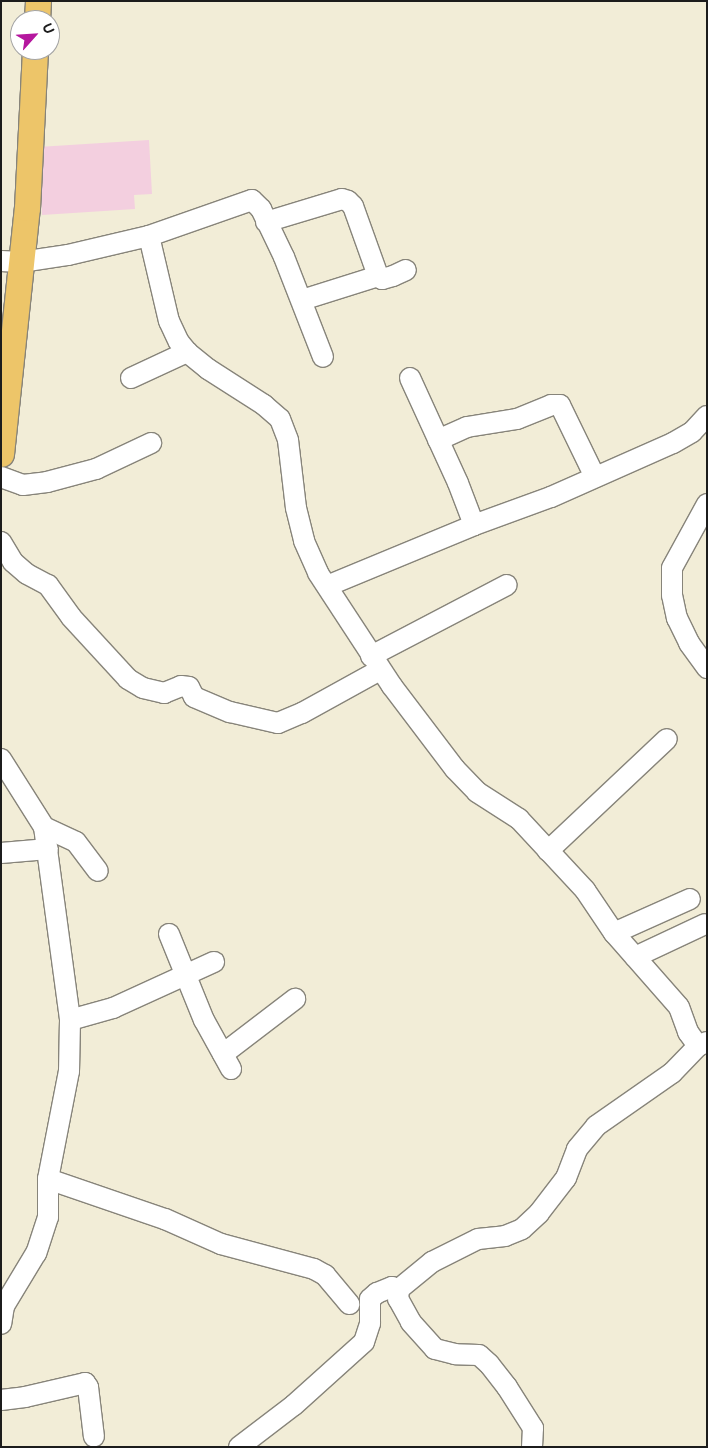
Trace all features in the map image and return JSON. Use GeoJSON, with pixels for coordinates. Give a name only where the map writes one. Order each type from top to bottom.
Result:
{"type":"FeatureCollection","features":[{"type":"Feature","properties":{"kind":"main road"},"geometry":{"type":"LineString","coordinates":[[1,454],[11,262],[27,208],[34,60]]}},
{"type":"Feature","properties":{"kind":"street"},"geometry":{"type":"LineString","coordinates":[[11,262],[68,255],[149,236],[252,200],[261,209],[284,257],[323,357]]}},
{"type":"Feature","properties":{"kind":"street"},"geometry":{"type":"LineString","coordinates":[[266,222],[342,200],[348,201],[353,206],[378,276],[382,279],[406,270]]}},
{"type":"Feature","properties":{"kind":"street"},"geometry":{"type":"LineString","coordinates":[[149,236],[169,320],[187,352],[214,374],[264,405],[280,419],[288,440],[296,508],[304,541],[326,586],[354,625],[376,663],[455,769],[477,792],[519,819],[585,890],[614,933],[679,1007],[688,1032],[703,1044],[672,1074],[596,1126],[577,1149],[566,1178],[539,1213],[522,1230],[505,1236],[478,1239],[432,1262],[399,1289],[398,1299],[411,1322],[435,1349],[455,1354],[479,1355],[489,1364],[508,1387],[533,1428],[532,1447]]}},
{"type":"Feature","properties":{"kind":"street"},"geometry":{"type":"LineString","coordinates":[[302,300],[378,276]]}},
{"type":"Feature","properties":{"kind":"street"},"geometry":{"type":"LineString","coordinates":[[131,378],[187,352]]}},
{"type":"Feature","properties":{"kind":"street"},"geometry":{"type":"LineString","coordinates":[[410,378],[458,483],[474,525]]}},
{"type":"Feature","properties":{"kind":"street"},"geometry":{"type":"LineString","coordinates":[[438,440],[467,427],[517,419],[551,405],[560,405],[595,477]]}},
{"type":"Feature","properties":{"kind":"street"},"geometry":{"type":"LineString","coordinates":[[326,586],[474,525],[551,497],[673,443],[692,432],[707,416]]}},
{"type":"Feature","properties":{"kind":"street"},"geometry":{"type":"LineString","coordinates":[[1,476],[22,485],[47,482],[96,469],[151,443]]}},
{"type":"Feature","properties":{"kind":"street"},"geometry":{"type":"LineString","coordinates":[[707,504],[672,568],[672,595],[677,618],[689,642],[707,668]]}},
{"type":"Feature","properties":{"kind":"street"},"geometry":{"type":"LineString","coordinates":[[1,542],[13,562],[27,574],[48,585],[71,617],[128,679],[143,688],[164,693],[181,686],[189,687],[194,697],[230,712],[278,723],[302,712],[376,663],[507,585]]}},
{"type":"Feature","properties":{"kind":"street"},"geometry":{"type":"LineString","coordinates":[[548,851],[666,740]]}},
{"type":"Feature","properties":{"kind":"street"},"geometry":{"type":"LineString","coordinates":[[1,759],[44,827],[70,1020],[69,1070],[48,1179],[48,1217],[36,1253],[2,1312]]}},
{"type":"Feature","properties":{"kind":"street"},"geometry":{"type":"LineString","coordinates":[[44,827],[76,842],[98,871]]}},
{"type":"Feature","properties":{"kind":"street"},"geometry":{"type":"LineString","coordinates":[[1,853],[48,849]]}},
{"type":"Feature","properties":{"kind":"street"},"geometry":{"type":"LineString","coordinates":[[614,933],[690,899]]}},
{"type":"Feature","properties":{"kind":"street"},"geometry":{"type":"LineString","coordinates":[[635,957],[705,924]]}},
{"type":"Feature","properties":{"kind":"street"},"geometry":{"type":"LineString","coordinates":[[169,934],[187,974],[204,1020],[227,1062],[295,998]]}},
{"type":"Feature","properties":{"kind":"street"},"geometry":{"type":"LineString","coordinates":[[70,1020],[113,1008],[214,962]]}},
{"type":"Feature","properties":{"kind":"street"},"geometry":{"type":"LineString","coordinates":[[48,1179],[165,1219],[221,1244],[314,1269],[325,1275],[348,1304]]}},
{"type":"Feature","properties":{"kind":"street"},"geometry":{"type":"LineString","coordinates":[[239,1447],[294,1405],[364,1342],[370,1323],[370,1299],[392,1287],[399,1289]]}},
{"type":"Feature","properties":{"kind":"street"},"geometry":{"type":"LineString","coordinates":[[1,1400],[25,1397],[85,1383],[88,1387],[94,1437]]}},
{"type":"Feature","properties":{"kind":"shaded area"},"geometry":{"type":"Polygon","coordinates":[[[149,140],[152,194],[134,195],[135,209],[42,215],[38,147],[149,140]]]}}]}
